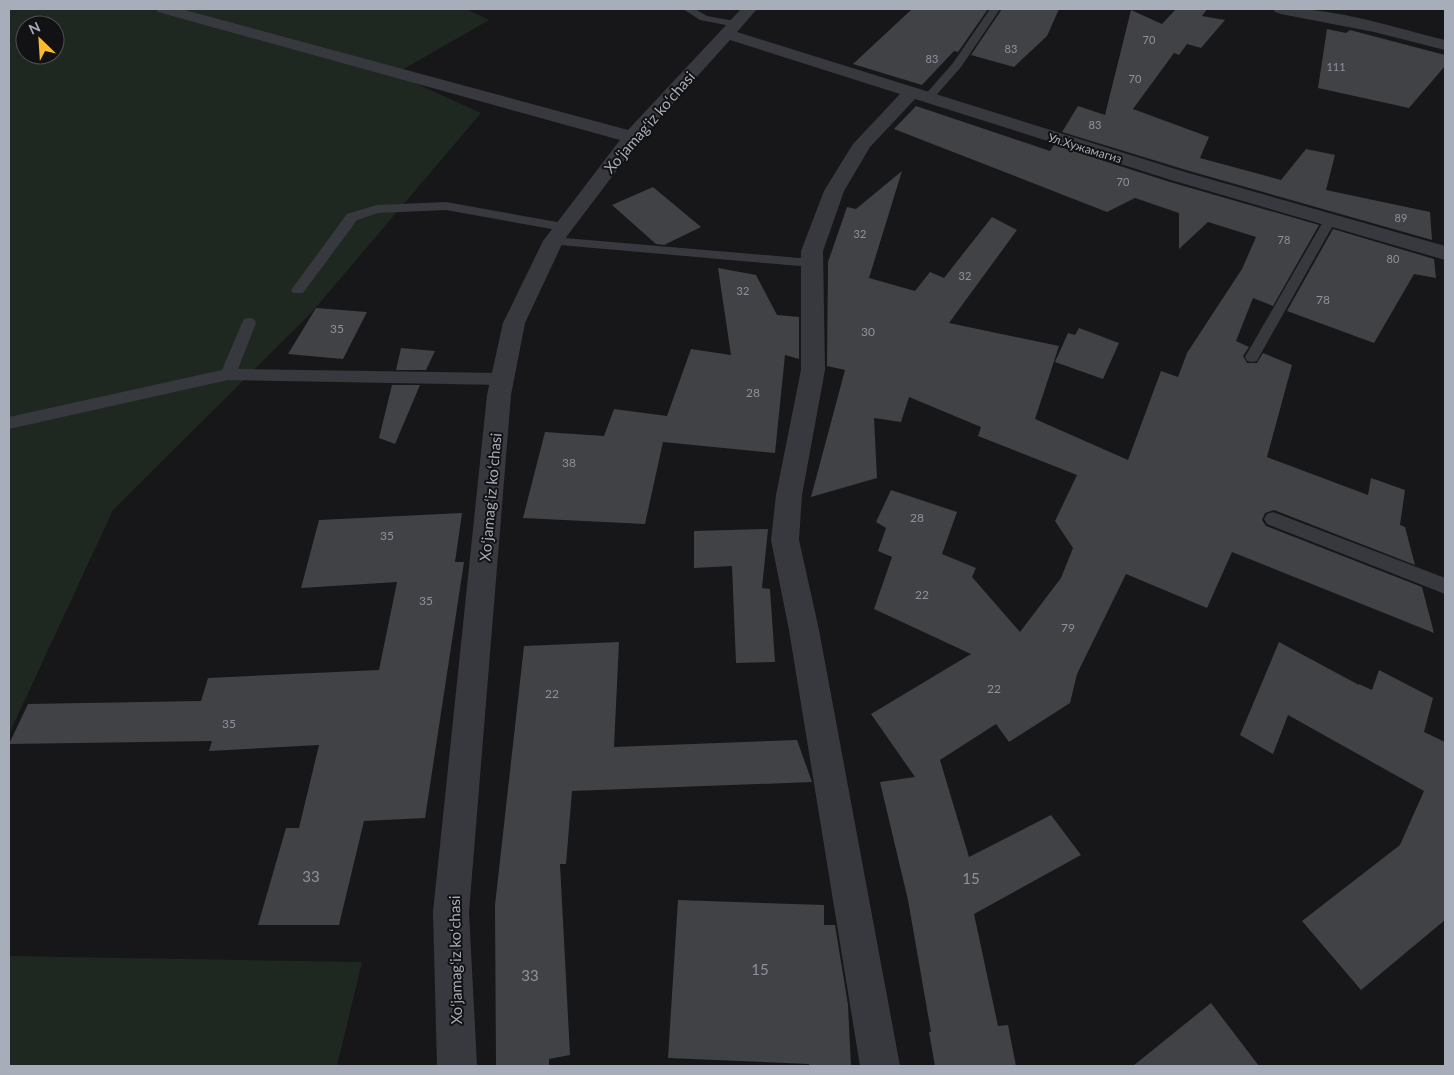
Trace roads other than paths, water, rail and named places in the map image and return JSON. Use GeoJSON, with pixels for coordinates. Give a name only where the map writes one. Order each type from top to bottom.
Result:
{"type":"FeatureCollection","features":[{"type":"Feature","properties":{"kind":"street"},"geometry":{"type":"LineString","coordinates":[[164,9],[632,137]]}},
{"type":"Feature","properties":{"kind":"street"},"geometry":{"type":"LineString","coordinates":[[1281,9],[1375,27],[1445,44]]}},
{"type":"Feature","properties":{"kind":"street","name":"Xoʻjamagʻiz koʻchasi"},"geometry":{"type":"LineString","coordinates":[[457,1066],[451,912],[502,379],[514,323],[558,234],[632,137],[738,22]]}},
{"type":"Feature","properties":{"kind":"street","name":"Ул.Хужамагиз"},"geometry":{"type":"LineString","coordinates":[[738,22],[920,96],[1178,176],[1445,253]]}},
{"type":"Feature","properties":{"kind":"street"},"geometry":{"type":"LineString","coordinates":[[880,1066],[804,630],[785,540],[789,495],[813,370],[812,251],[834,191],[862,144],[920,96]]}},
{"type":"Feature","properties":{"kind":"lane"},"geometry":{"type":"LineString","coordinates":[[688,9],[704,18],[738,22]]}},
{"type":"Feature","properties":{"kind":"lane"},"geometry":{"type":"LineString","coordinates":[[920,96],[957,65],[995,9]]}},
{"type":"Feature","properties":{"kind":"lane"},"geometry":{"type":"LineString","coordinates":[[298,290],[352,217],[377,209],[446,206],[558,234],[811,263]]}},
{"type":"Feature","properties":{"kind":"lane"},"geometry":{"type":"LineString","coordinates":[[1252,357],[1330,220]]}},
{"type":"Feature","properties":{"kind":"lane"},"geometry":{"type":"LineString","coordinates":[[228,374],[249,323]]}},
{"type":"Feature","properties":{"kind":"lane"},"geometry":{"type":"LineString","coordinates":[[9,423],[228,374],[502,379]]}},
{"type":"Feature","properties":{"kind":"lane"},"geometry":{"type":"LineString","coordinates":[[1274,518],[1445,586]]}}]}
